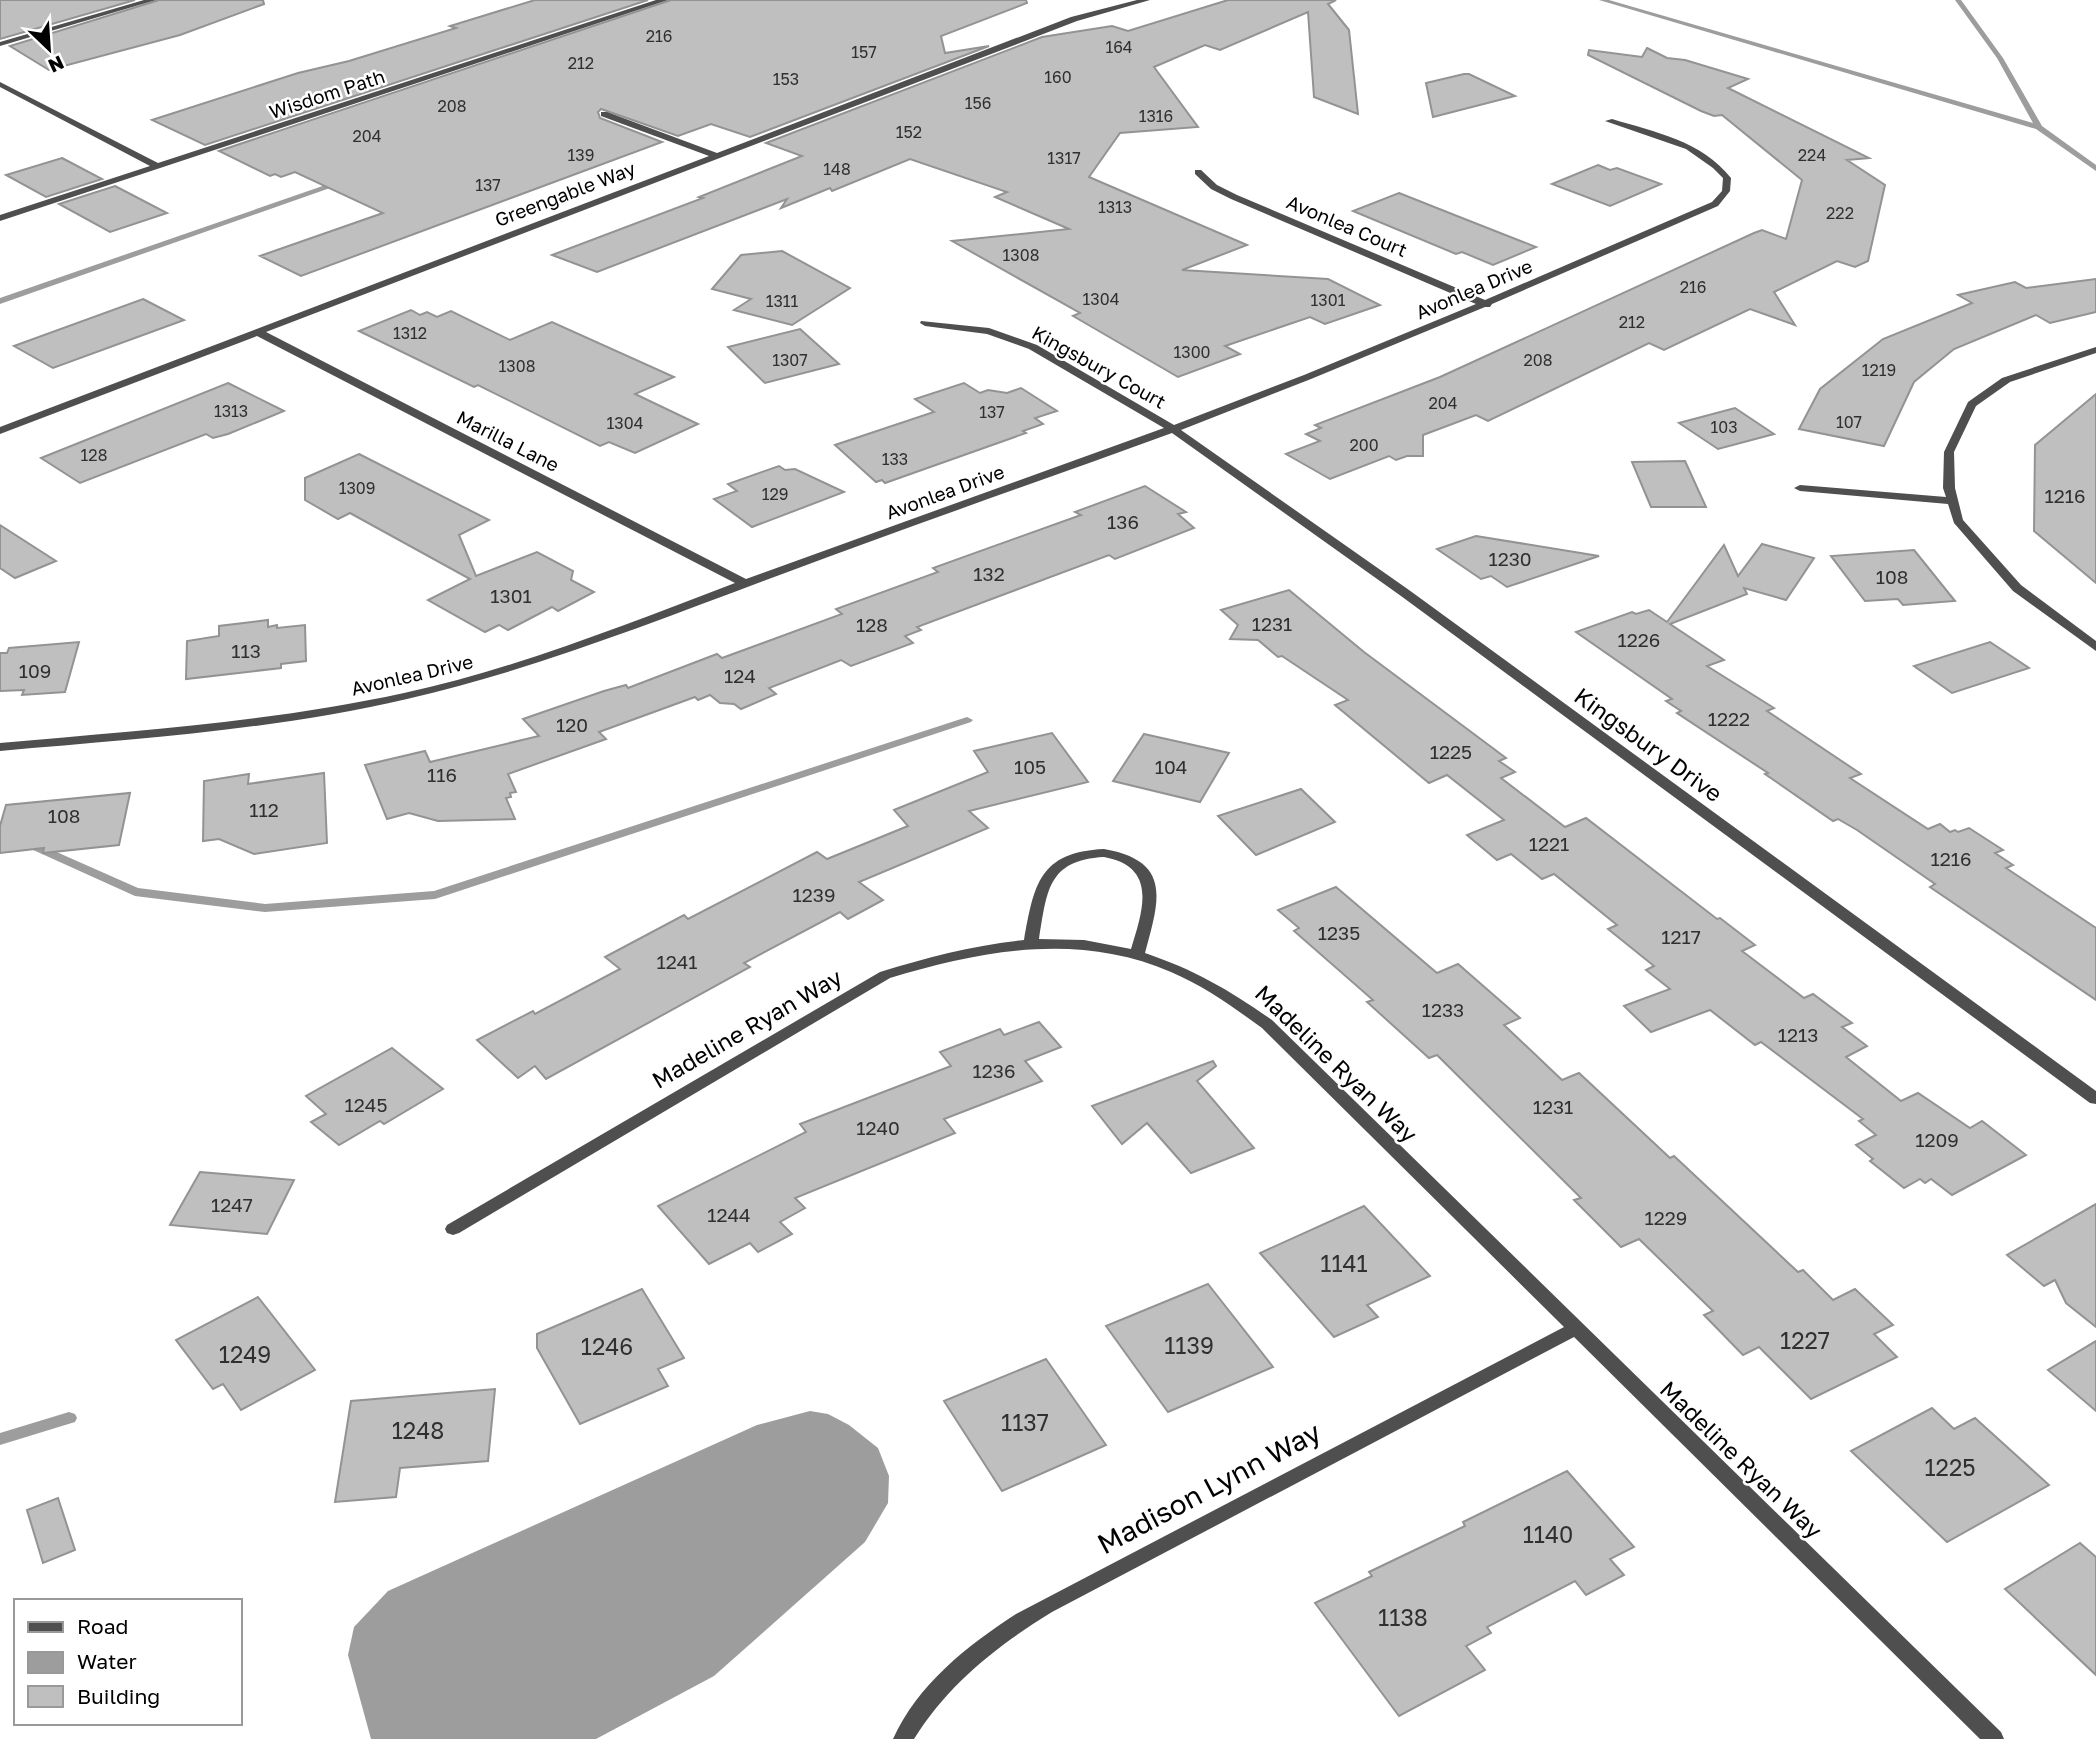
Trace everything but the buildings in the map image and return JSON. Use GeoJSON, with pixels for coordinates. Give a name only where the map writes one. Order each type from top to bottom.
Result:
{"type":"FeatureCollection","features":[{"type":"Feature","properties":{"kind":"street"},"geometry":{"type":"LineString","coordinates":[[0,44],[108,15],[152,0]]}},
{"type":"Feature","properties":{"kind":"street","name":"Wisdom Path"},"geometry":{"type":"LineString","coordinates":[[0,218],[664,0]]}},
{"type":"Feature","properties":{"kind":"street","name":"Greengable Way"},"geometry":{"type":"LineString","coordinates":[[0,431],[1074,19],[1146,0]]}},
{"type":"Feature","properties":{"kind":"street"},"geometry":{"type":"LineString","coordinates":[[0,84],[157,166]]}},
{"type":"Feature","properties":{"kind":"street"},"geometry":{"type":"LineString","coordinates":[[604,114],[714,155]]}},
{"type":"Feature","properties":{"kind":"street","name":"Avonlea Drive"},"geometry":{"type":"LineString","coordinates":[[0,747],[267,722],[408,696],[477,679],[572,649],[744,583],[1172,429],[1487,304],[1715,204],[1726,191],[1727,178],[1718,165],[1700,153],[1609,121]]}},
{"type":"Feature","properties":{"kind":"street","name":"Avonlea Court"},"geometry":{"type":"LineString","coordinates":[[1198,172],[1214,187],[1234,197],[1487,304]]}},
{"type":"Feature","properties":{"kind":"street","name":"Kingsbury Court"},"geometry":{"type":"LineString","coordinates":[[925,323],[989,331],[1033,347],[1172,429]]}},
{"type":"Feature","properties":{"kind":"street","name":"Marilla Lane"},"geometry":{"type":"LineString","coordinates":[[256,331],[744,583]]}},
{"type":"Feature","properties":{"kind":"street"},"geometry":{"type":"LineString","coordinates":[[2096,350],[2006,380],[1972,404],[1949,452],[1948,488],[1958,521],[2017,588],[2096,647]]}},
{"type":"Feature","properties":{"kind":"street","name":"Kingsbury Drive"},"geometry":{"type":"LineString","coordinates":[[1172,429],[1405,593],[2096,1099]]}},
{"type":"Feature","properties":{"kind":"street"},"geometry":{"type":"LineString","coordinates":[[1800,488],[1952,501]]}},
{"type":"Feature","properties":{"kind":"street"},"geometry":{"type":"LineString","coordinates":[[1031,942],[1042,890],[1049,874],[1067,861],[1081,856],[1112,855],[1134,863],[1142,871],[1150,887],[1149,904],[1137,955]]}},
{"type":"Feature","properties":{"kind":"street","name":"Madeline Ryan Way"},"geometry":{"type":"LineString","coordinates":[[453,1229],[885,975],[933,958],[982,947],[1031,942],[1069,943],[1137,955],[1196,976],[1236,999],[1267,1024],[1574,1329],[1994,1739]]}},
{"type":"Feature","properties":{"kind":"street","name":"Madison Lynn Way"},"geometry":{"type":"LineString","coordinates":[[903,1739],[916,1716],[953,1671],[998,1634],[1045,1606],[1574,1329]]}},
{"type":"Feature","properties":{"kind":"water"},"geometry":{"type":"Polygon","coordinates":[[[810,1411],[828,1414],[849,1425],[878,1448],[889,1476],[888,1503],[865,1542],[714,1676],[596,1739],[371,1739],[348,1655],[354,1627],[388,1591],[757,1425],[810,1411]]]}},
{"type":"Feature","properties":{"kind":"waterway"},"geometry":{"type":"LineString","coordinates":[[1602,0],[2039,127]]}},
{"type":"Feature","properties":{"kind":"waterway"},"geometry":{"type":"LineString","coordinates":[[1958,0],[2000,58],[2039,127]]}},
{"type":"Feature","properties":{"kind":"waterway"},"geometry":{"type":"LineString","coordinates":[[2039,127],[2096,169]]}},
{"type":"Feature","properties":{"kind":"waterway"},"geometry":{"type":"LineString","coordinates":[[0,301],[343,182]]}},
{"type":"Feature","properties":{"kind":"waterway"},"geometry":{"type":"LineString","coordinates":[[0,831],[135,892],[265,908],[435,895],[967,720]]}},
{"type":"Feature","properties":{"kind":"waterway"},"geometry":{"type":"LineString","coordinates":[[0,1439],[69,1418]]}}]}
